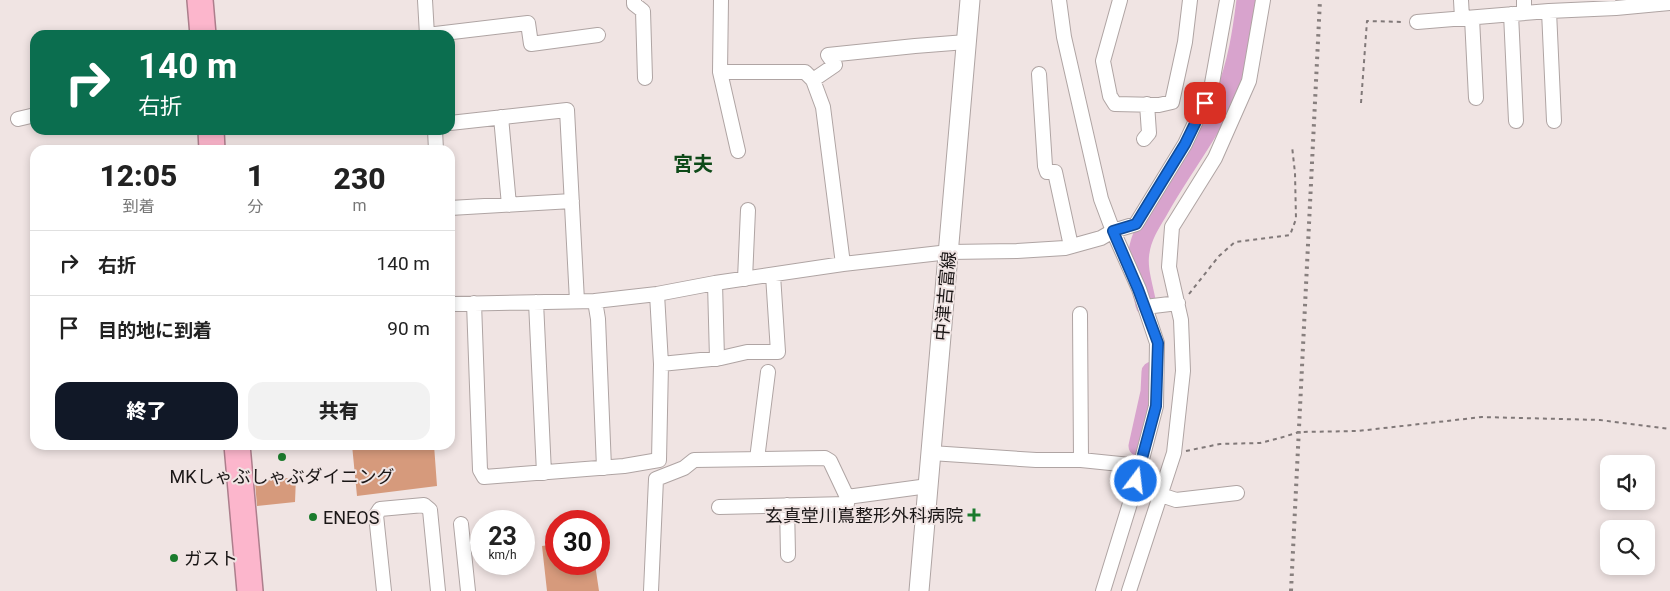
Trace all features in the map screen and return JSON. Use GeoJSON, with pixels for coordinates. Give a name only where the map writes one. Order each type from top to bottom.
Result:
{"type":"FeatureCollection","features":[{"type":"Feature","properties":{"kind":"highway"},"geometry":{"type":"LineString","coordinates":[[200,0],[202,30]]}},
{"type":"Feature","properties":{"kind":"highway"},"geometry":{"type":"LineString","coordinates":[[237,450],[250,591]]}},
{"type":"Feature","properties":{"kind":"main road","name":"中津吉富線"},"geometry":{"type":"LineString","coordinates":[[919,591],[970,0]]}},
{"type":"Feature","properties":{"kind":"street"},"geometry":{"type":"LineString","coordinates":[[425,0],[427,30]]}},
{"type":"Feature","properties":{"kind":"street"},"geometry":{"type":"LineString","coordinates":[[634,0],[634,4],[643,11],[645,78]]}},
{"type":"Feature","properties":{"kind":"street"},"geometry":{"type":"LineString","coordinates":[[721,0],[720,72],[738,151]]}},
{"type":"Feature","properties":{"kind":"street"},"geometry":{"type":"LineString","coordinates":[[1059,0],[1064,37],[1101,199],[1158,343],[1156,406],[1103,591]]}},
{"type":"Feature","properties":{"kind":"street"},"geometry":{"type":"LineString","coordinates":[[1120,0],[1103,61],[1110,96],[1114,104],[1159,105],[1172,102],[1190,0]]}},
{"type":"Feature","properties":{"kind":"street"},"geometry":{"type":"LineString","coordinates":[[455,304],[595,301],[657,294],[714,283],[843,264],[949,252],[1017,251],[1070,246],[1101,238],[1113,231],[1136,224],[1185,144],[1211,89],[1227,0]]}},
{"type":"Feature","properties":{"kind":"street"},"geometry":{"type":"LineString","coordinates":[[1129,591],[1174,453],[1183,371],[1181,320],[1169,267],[1172,227],[1215,158],[1249,81],[1263,0]]}},
{"type":"Feature","properties":{"kind":"street"},"geometry":{"type":"LineString","coordinates":[[1461,0],[1467,18],[1476,98]]}},
{"type":"Feature","properties":{"kind":"street"},"geometry":{"type":"LineString","coordinates":[[1417,22],[1467,18],[1520,9],[1549,11],[1588,5],[1670,2]]}},
{"type":"Feature","properties":{"kind":"street"},"geometry":{"type":"LineString","coordinates":[[1516,122],[1520,9]]}},
{"type":"Feature","properties":{"kind":"street"},"geometry":{"type":"LineString","coordinates":[[1549,11],[1554,121]]}},
{"type":"Feature","properties":{"kind":"street"},"geometry":{"type":"LineString","coordinates":[[455,32],[528,23],[531,44],[598,36]]}},
{"type":"Feature","properties":{"kind":"street"},"geometry":{"type":"LineString","coordinates":[[813,80],[835,65],[828,56],[966,42]]}},
{"type":"Feature","properties":{"kind":"street"},"geometry":{"type":"LineString","coordinates":[[720,72],[805,72],[813,80],[823,107],[843,264]]}},
{"type":"Feature","properties":{"kind":"street"},"geometry":{"type":"LineString","coordinates":[[1039,74],[1045,166],[1047,172],[1055,172],[1070,246]]}},
{"type":"Feature","properties":{"kind":"street"},"geometry":{"type":"LineString","coordinates":[[1144,139],[1149,133],[1147,104]]}},
{"type":"Feature","properties":{"kind":"street"},"geometry":{"type":"LineString","coordinates":[[455,122],[567,110],[577,301]]}},
{"type":"Feature","properties":{"kind":"street"},"geometry":{"type":"LineString","coordinates":[[18,119],[30,116]]}},
{"type":"Feature","properties":{"kind":"street"},"geometry":{"type":"LineString","coordinates":[[501,117],[510,204]]}},
{"type":"Feature","properties":{"kind":"street"},"geometry":{"type":"LineString","coordinates":[[455,208],[572,201]]}},
{"type":"Feature","properties":{"kind":"street"},"geometry":{"type":"LineString","coordinates":[[745,279],[748,210]]}},
{"type":"Feature","properties":{"kind":"street"},"geometry":{"type":"LineString","coordinates":[[661,364],[717,359],[747,352],[778,352],[773,275]]}},
{"type":"Feature","properties":{"kind":"street"},"geometry":{"type":"LineString","coordinates":[[714,283],[717,359]]}},
{"type":"Feature","properties":{"kind":"street"},"geometry":{"type":"LineString","coordinates":[[474,303],[480,470],[484,477],[544,474],[624,466],[659,460],[661,364],[657,294]]}},
{"type":"Feature","properties":{"kind":"street"},"geometry":{"type":"LineString","coordinates":[[595,301],[598,319],[604,468]]}},
{"type":"Feature","properties":{"kind":"street"},"geometry":{"type":"LineString","coordinates":[[536,302],[544,474]]}},
{"type":"Feature","properties":{"kind":"street"},"geometry":{"type":"LineString","coordinates":[[1145,307],[1178,303]]}},
{"type":"Feature","properties":{"kind":"street"},"geometry":{"type":"LineString","coordinates":[[1080,314],[1081,460]]}},
{"type":"Feature","properties":{"kind":"street"},"geometry":{"type":"LineString","coordinates":[[757,459],[768,372]]}},
{"type":"Feature","properties":{"kind":"street"},"geometry":{"type":"LineString","coordinates":[[931,452],[1036,460],[1081,460],[1140,466]]}},
{"type":"Feature","properties":{"kind":"street"},"geometry":{"type":"LineString","coordinates":[[651,591],[656,479],[684,468],[694,460],[826,458],[830,460],[847,496],[847,504],[719,507]]}},
{"type":"Feature","properties":{"kind":"street"},"geometry":{"type":"LineString","coordinates":[[847,496],[928,486]]}},
{"type":"Feature","properties":{"kind":"street"},"geometry":{"type":"LineString","coordinates":[[1161,495],[1176,500],[1237,493]]}},
{"type":"Feature","properties":{"kind":"street"},"geometry":{"type":"LineString","coordinates":[[384,591],[376,515],[380,509],[424,505],[430,510],[438,591]]}},
{"type":"Feature","properties":{"kind":"street"},"geometry":{"type":"LineString","coordinates":[[787,505],[788,555]]}},
{"type":"Feature","properties":{"kind":"street"},"geometry":{"type":"LineString","coordinates":[[461,524],[468,591]]}},
{"type":"Feature","properties":{"kind":"path"},"geometry":{"type":"LineString","coordinates":[[1361,103],[1367,21],[1417,22]]}},
{"type":"Feature","properties":{"kind":"path"},"geometry":{"type":"LineString","coordinates":[[1178,303],[1192,292],[1219,256],[1234,242],[1290,235],[1296,219],[1295,173],[1292,146]]}},
{"type":"Feature","properties":{"kind":"path"},"geometry":{"type":"LineString","coordinates":[[1174,453],[1220,444],[1260,443],[1299,432],[1358,431],[1482,417],[1600,420],[1628,425],[1670,428]]}},
{"type":"Feature","properties":{"kind":"building"},"geometry":{"type":"Polygon","coordinates":[[[352,450],[434,450],[437,486],[357,496],[352,450]]]}},
{"type":"Feature","properties":{"kind":"building"},"geometry":{"type":"Polygon","coordinates":[[[296,477],[295,502],[257,506],[255,482],[296,477]]]}},
{"type":"Feature","properties":{"kind":"building"},"geometry":{"type":"Polygon","coordinates":[[[542,546],[545,546],[545,573],[542,546]]]}},
{"type":"Feature","properties":{"kind":"building"},"geometry":{"type":"Polygon","coordinates":[[[545,575],[597,575],[599,591],[547,591],[545,575]]]}},
{"type":"Feature","properties":{"kind":"waterway"},"geometry":{"type":"LineString","coordinates":[[1146,305],[1138,265],[1142,241],[1151,221],[1174,182],[1210,126],[1230,85],[1242,37],[1247,0]]}},
{"type":"Feature","properties":{"kind":"waterway"},"geometry":{"type":"LineString","coordinates":[[1139,446],[1151,392],[1152,372]]}},
{"type":"Feature","properties":{"kind":"railway"},"geometry":{"type":"LineString","coordinates":[[1291,591],[1320,0]]}},
{"type":"Feature","properties":{"kind":"place","name":"MKしゃぶしゃぶダイニング"},"geometry":{"type":"Point","coordinates":[282,457]}},
{"type":"Feature","properties":{"kind":"place","name":"玄真堂川嶌整形外科病院"},"geometry":{"type":"Point","coordinates":[974,515]}},
{"type":"Feature","properties":{"kind":"place","name":"ENEOS"},"geometry":{"type":"Point","coordinates":[313,517]}},
{"type":"Feature","properties":{"kind":"place","name":"ガスト"},"geometry":{"type":"Point","coordinates":[174,558]}},
{"type":"Feature","properties":{"kind":"district","name":"宮夫"},"geometry":{"type":"Point","coordinates":[693,164]}},
{"type":"Feature","properties":{"kind":"route"},"geometry":{"type":"LineString","coordinates":[[1136,481],[1156,406],[1158,343],[1138,289],[1113,231],[1136,224],[1185,144],[1205,103]]}}]}
